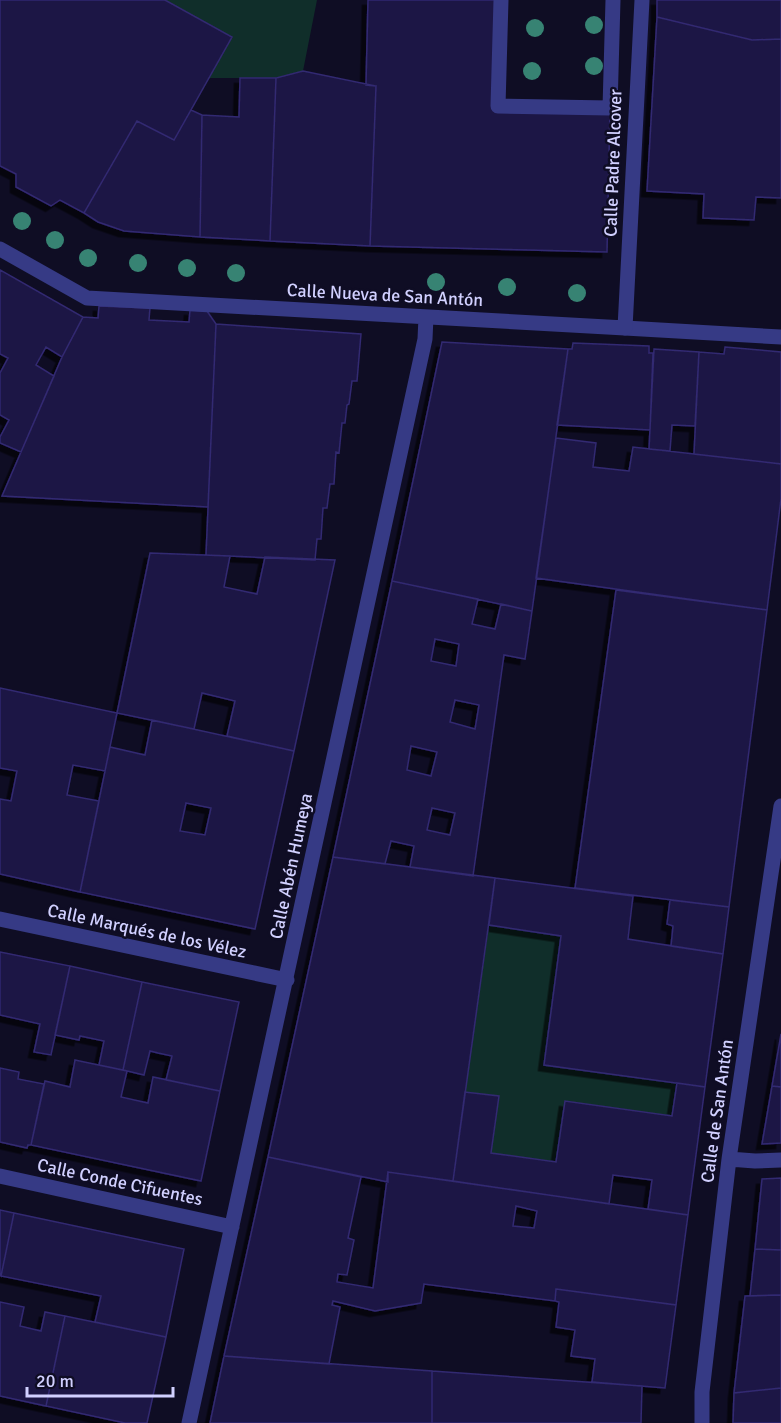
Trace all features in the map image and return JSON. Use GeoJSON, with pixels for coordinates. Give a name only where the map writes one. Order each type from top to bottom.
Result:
{"type":"FeatureCollection","features":[{"type":"Feature","properties":{"kind":"street"},"geometry":{"type":"LineString","coordinates":[[501,0],[498,106],[610,108],[613,0]]}},
{"type":"Feature","properties":{"kind":"street","name":"Calle Padre Alcover"},"geometry":{"type":"LineString","coordinates":[[626,328],[642,0]]}},
{"type":"Feature","properties":{"kind":"street","name":"Calle Nueva de San Antón"},"geometry":{"type":"LineString","coordinates":[[0,249],[87,298],[781,337]]}},
{"type":"Feature","properties":{"kind":"street","name":"Calle Abén Humeya"},"geometry":{"type":"LineString","coordinates":[[189,1423],[425,339],[426,317]]}},
{"type":"Feature","properties":{"kind":"street","name":"Calle de San Antón"},"geometry":{"type":"LineString","coordinates":[[702,1423],[702,1392],[729,1159],[781,806]]}},
{"type":"Feature","properties":{"kind":"street","name":"Calle Marqués de los Vélez"},"geometry":{"type":"LineString","coordinates":[[0,919],[287,980]]}},
{"type":"Feature","properties":{"kind":"street"},"geometry":{"type":"LineString","coordinates":[[729,1159],[781,1160]]}},
{"type":"Feature","properties":{"kind":"street","name":"Calle Conde Cifuentes"},"geometry":{"type":"LineString","coordinates":[[0,1176],[232,1227]]}},
{"type":"Feature","properties":{"kind":"green space"},"geometry":{"type":"Polygon","coordinates":[[[165,0],[317,0],[303,71],[276,78],[209,78],[232,37],[165,0]]]}},
{"type":"Feature","properties":{"kind":"green space"},"geometry":{"type":"Polygon","coordinates":[[[489,925],[561,936],[544,1065],[677,1083],[672,1116],[565,1101],[556,1162],[491,1153],[499,1097],[465,1092],[489,925]]]}},
{"type":"Feature","properties":{"kind":"building"},"geometry":{"type":"Polygon","coordinates":[[[0,0],[165,0],[232,37],[174,140],[137,121],[84,213],[60,200],[51,206],[16,187],[16,174],[0,166],[0,0]]]}},
{"type":"Feature","properties":{"kind":"building"},"geometry":{"type":"Polygon","coordinates":[[[368,0],[501,0],[498,106],[610,108],[607,252],[370,246],[376,86],[366,85],[368,0]]]}},
{"type":"Feature","properties":{"kind":"building"},"geometry":{"type":"Polygon","coordinates":[[[657,0],[781,0],[781,39],[752,40],[657,17],[657,0]]]}},
{"type":"Feature","properties":{"kind":"building"},"geometry":{"type":"Polygon","coordinates":[[[657,17],[752,40],[781,39],[781,198],[756,197],[754,220],[703,218],[704,194],[647,191],[657,17]]]}},
{"type":"Feature","properties":{"kind":"building"},"geometry":{"type":"Polygon","coordinates":[[[303,71],[376,86],[370,246],[270,241],[276,78],[303,71]]]}},
{"type":"Feature","properties":{"kind":"building"},"geometry":{"type":"Polygon","coordinates":[[[240,78],[276,78],[270,241],[200,237],[202,115],[239,117],[240,78]]]}},
{"type":"Feature","properties":{"kind":"building"},"geometry":{"type":"Polygon","coordinates":[[[191,110],[202,115],[200,237],[124,231],[98,222],[84,213],[137,121],[174,140],[191,110]]]}},
{"type":"Feature","properties":{"kind":"building"},"geometry":{"type":"Polygon","coordinates":[[[0,270],[83,317],[62,357],[46,347],[36,365],[54,376],[21,452],[0,443],[0,437],[9,420],[0,415],[0,373],[8,358],[0,354],[0,270]]]}},
{"type":"Feature","properties":{"kind":"building"},"geometry":{"type":"Polygon","coordinates":[[[99,306],[150,308],[149,320],[189,322],[190,310],[207,311],[216,324],[208,507],[2,496],[62,357],[83,317],[98,318],[99,306]]]}},
{"type":"Feature","properties":{"kind":"building"},"geometry":{"type":"Polygon","coordinates":[[[216,324],[361,334],[357,381],[352,381],[345,423],[342,423],[339,453],[336,452],[334,484],[330,484],[327,508],[323,508],[321,539],[317,539],[315,560],[206,555],[216,324]]]}},
{"type":"Feature","properties":{"kind":"building"},"geometry":{"type":"Polygon","coordinates":[[[442,342],[568,349],[532,611],[392,581],[442,342]]]}},
{"type":"Feature","properties":{"kind":"building"},"geometry":{"type":"Polygon","coordinates":[[[573,343],[649,346],[649,353],[653,353],[650,430],[557,425],[568,349],[572,349],[573,343]]]}},
{"type":"Feature","properties":{"kind":"building"},"geometry":{"type":"Polygon","coordinates":[[[725,347],[781,352],[781,464],[694,454],[699,352],[724,354],[725,347]]]}},
{"type":"Feature","properties":{"kind":"building"},"geometry":{"type":"Polygon","coordinates":[[[654,349],[699,352],[695,426],[672,425],[670,451],[649,449],[654,349]]]}},
{"type":"Feature","properties":{"kind":"building"},"geometry":{"type":"Polygon","coordinates":[[[556,438],[596,443],[593,467],[629,471],[633,447],[781,464],[781,499],[767,610],[536,578],[556,438]]]}},
{"type":"Feature","properties":{"kind":"building"},"geometry":{"type":"Polygon","coordinates":[[[150,553],[230,556],[224,587],[257,594],[265,557],[335,560],[294,751],[227,736],[235,701],[202,693],[194,729],[117,713],[150,553]]]}},
{"type":"Feature","properties":{"kind":"building"},"geometry":{"type":"Polygon","coordinates":[[[392,581],[478,599],[472,624],[495,629],[501,604],[532,611],[525,659],[504,655],[473,876],[410,867],[414,846],[391,841],[385,864],[333,857],[392,581]],[[435,639],[431,661],[456,666],[459,644],[435,639]],[[455,700],[450,722],[475,729],[479,705],[455,700]],[[411,746],[407,770],[431,776],[437,752],[411,746]],[[432,808],[427,830],[450,835],[455,813],[432,808]]]}},
{"type":"Feature","properties":{"kind":"building"},"geometry":{"type":"Polygon","coordinates":[[[616,590],[767,610],[729,907],[575,888],[616,590]]]}},
{"type":"Feature","properties":{"kind":"building"},"geometry":{"type":"Polygon","coordinates":[[[0,688],[117,713],[105,771],[73,765],[67,795],[99,801],[80,892],[0,874],[0,799],[11,801],[17,771],[0,768],[0,688]]]}},
{"type":"Feature","properties":{"kind":"building"},"geometry":{"type":"Polygon","coordinates":[[[152,720],[294,751],[255,929],[80,892],[110,747],[145,755],[152,720]],[[186,803],[180,831],[205,835],[211,808],[186,803]]]}},
{"type":"Feature","properties":{"kind":"building"},"geometry":{"type":"Polygon","coordinates":[[[333,857],[495,878],[453,1181],[388,1172],[388,1182],[268,1157],[333,857]]]}},
{"type":"Feature","properties":{"kind":"building"},"geometry":{"type":"Polygon","coordinates":[[[495,878],[633,896],[628,939],[723,954],[705,1087],[544,1065],[561,936],[489,925],[495,878]]]}},
{"type":"Feature","properties":{"kind":"building"},"geometry":{"type":"Polygon","coordinates":[[[670,900],[729,907],[723,954],[671,946],[673,926],[667,924],[670,900]]]}},
{"type":"Feature","properties":{"kind":"building"},"geometry":{"type":"Polygon","coordinates":[[[0,952],[70,966],[51,1055],[34,1052],[40,1024],[0,1015],[0,952]]]}},
{"type":"Feature","properties":{"kind":"building"},"geometry":{"type":"Polygon","coordinates":[[[70,966],[142,982],[123,1070],[99,1065],[104,1041],[80,1036],[79,1040],[55,1035],[70,966]]]}},
{"type":"Feature","properties":{"kind":"building"},"geometry":{"type":"Polygon","coordinates":[[[142,982],[239,1002],[220,1091],[166,1080],[172,1056],[150,1051],[144,1075],[123,1070],[142,982]]]}},
{"type":"Feature","properties":{"kind":"building"},"geometry":{"type":"Polygon","coordinates":[[[781,1034],[781,1087],[772,1086],[781,1034]]]}},
{"type":"Feature","properties":{"kind":"building"},"geometry":{"type":"Polygon","coordinates":[[[75,1060],[127,1071],[121,1097],[148,1103],[153,1077],[220,1091],[201,1181],[31,1145],[45,1081],[70,1087],[75,1060]]]}},
{"type":"Feature","properties":{"kind":"building"},"geometry":{"type":"Polygon","coordinates":[[[0,1068],[19,1072],[18,1079],[44,1084],[31,1145],[27,1148],[0,1142],[0,1068]]]}},
{"type":"Feature","properties":{"kind":"building"},"geometry":{"type":"Polygon","coordinates":[[[677,1083],[705,1087],[688,1215],[648,1209],[652,1180],[613,1175],[609,1204],[453,1181],[465,1092],[499,1096],[491,1153],[556,1162],[565,1101],[672,1116],[677,1083]]]}},
{"type":"Feature","properties":{"kind":"building"},"geometry":{"type":"Polygon","coordinates":[[[772,1086],[781,1087],[781,1143],[762,1144],[772,1086]]]}},
{"type":"Feature","properties":{"kind":"building"},"geometry":{"type":"Polygon","coordinates":[[[268,1157],[361,1177],[348,1238],[354,1240],[347,1275],[338,1274],[337,1282],[373,1288],[388,1172],[688,1215],[676,1305],[556,1289],[555,1301],[424,1284],[421,1303],[375,1311],[333,1301],[332,1305],[340,1307],[329,1364],[224,1356],[268,1157]],[[516,1206],[513,1226],[534,1228],[537,1211],[516,1206]]]}},
{"type":"Feature","properties":{"kind":"building"},"geometry":{"type":"Polygon","coordinates":[[[781,1178],[781,1250],[755,1249],[762,1179],[781,1178]]]}},
{"type":"Feature","properties":{"kind":"building"},"geometry":{"type":"Polygon","coordinates":[[[0,1210],[14,1213],[1,1276],[0,1275],[0,1210]]]}},
{"type":"Feature","properties":{"kind":"building"},"geometry":{"type":"Polygon","coordinates":[[[14,1213],[184,1249],[166,1337],[95,1322],[101,1296],[1,1276],[14,1213]]]}},
{"type":"Feature","properties":{"kind":"building"},"geometry":{"type":"Polygon","coordinates":[[[755,1249],[781,1250],[781,1295],[750,1296],[755,1249]]]}},
{"type":"Feature","properties":{"kind":"building"},"geometry":{"type":"Polygon","coordinates":[[[556,1289],[676,1305],[665,1388],[592,1382],[595,1359],[571,1356],[575,1330],[556,1327],[559,1302],[555,1301],[556,1289]]]}},
{"type":"Feature","properties":{"kind":"building"},"geometry":{"type":"Polygon","coordinates":[[[781,1295],[781,1388],[734,1393],[745,1296],[781,1295]]]}},
{"type":"Feature","properties":{"kind":"building"},"geometry":{"type":"Polygon","coordinates":[[[0,1302],[24,1307],[20,1326],[41,1331],[45,1312],[65,1316],[46,1406],[0,1396],[0,1302]]]}},
{"type":"Feature","properties":{"kind":"building"},"geometry":{"type":"Polygon","coordinates":[[[65,1316],[166,1337],[147,1423],[125,1423],[46,1406],[65,1316]]]}},
{"type":"Feature","properties":{"kind":"building"},"geometry":{"type":"Polygon","coordinates":[[[224,1356],[432,1371],[432,1423],[210,1423],[224,1356]]]}},
{"type":"Feature","properties":{"kind":"building"},"geometry":{"type":"Polygon","coordinates":[[[432,1371],[642,1386],[641,1423],[432,1423],[432,1371]]]}},
{"type":"Feature","properties":{"kind":"building"},"geometry":{"type":"Polygon","coordinates":[[[781,1388],[781,1423],[733,1423],[734,1393],[781,1388]]]}}]}
